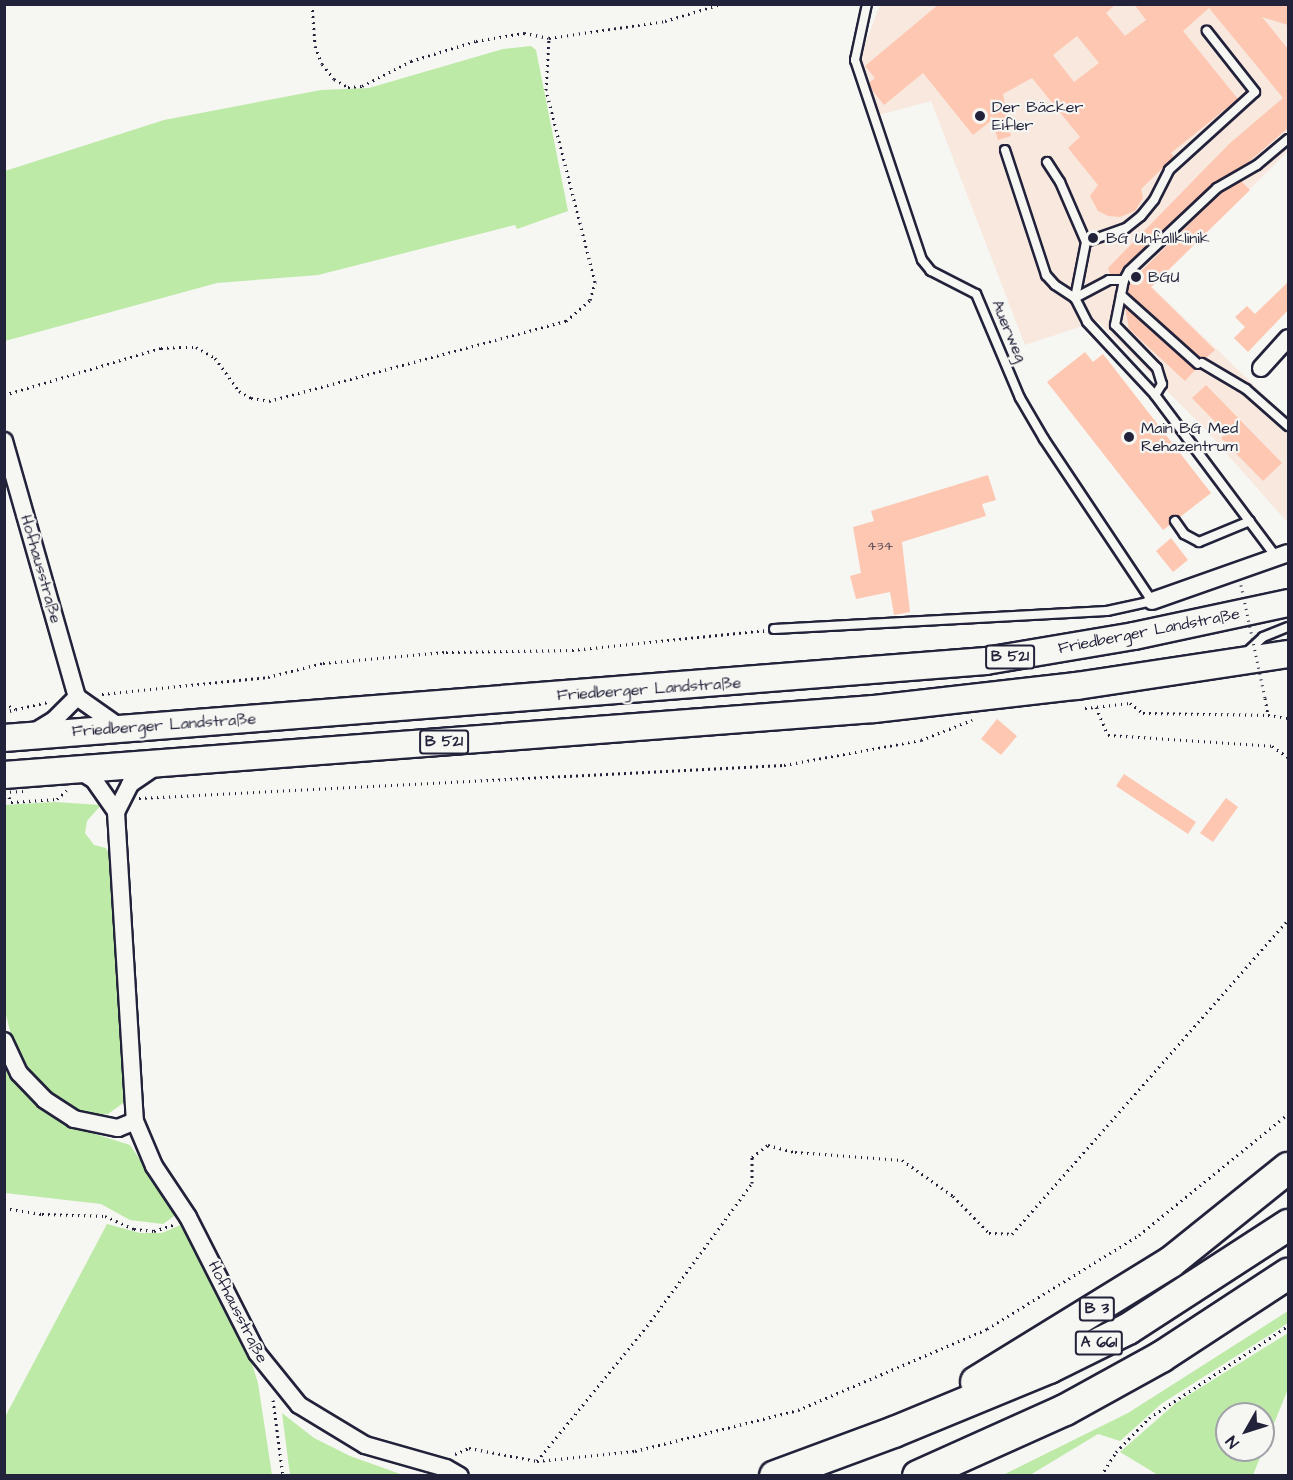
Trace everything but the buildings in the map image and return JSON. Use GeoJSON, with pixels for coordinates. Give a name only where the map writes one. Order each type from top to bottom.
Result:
{"type":"FeatureCollection","features":[{"type":"Feature","properties":{"kind":"highway","name":"B 3"},"geometry":{"type":"LineString","coordinates":[[894,1432],[1171,1262],[1288,1168]]}},
{"type":"Feature","properties":{"kind":"highway","name":"A 661"},"geometry":{"type":"LineString","coordinates":[[776,1476],[894,1432],[1049,1368],[1128,1329],[1288,1225]]}},
{"type":"Feature","properties":{"kind":"highway","name":"A 661"},"geometry":{"type":"LineString","coordinates":[[918,1476],[1065,1410],[1161,1357],[1288,1274]]}},
{"type":"Feature","properties":{"kind":"main road","name":"Friedberger Landstraße"},"geometry":{"type":"LineString","coordinates":[[16,737],[986,661],[1134,636],[1288,603]]}},
{"type":"Feature","properties":{"kind":"main road","name":"B 521"},"geometry":{"type":"LineString","coordinates":[[11,786],[72,779],[162,763],[874,709],[1235,663],[1288,654]]}},
{"type":"Feature","properties":{"kind":"street"},"geometry":{"type":"LineString","coordinates":[[1261,368],[1288,338]]}},
{"type":"Feature","properties":{"kind":"street","name":"Hofhausstraße"},"geometry":{"type":"LineString","coordinates":[[4,441],[77,697]]}},
{"type":"Feature","properties":{"kind":"street","name":"Friedberger Landstraße"},"geometry":{"type":"LineString","coordinates":[[1152,601],[1282,555]]}},
{"type":"Feature","properties":{"kind":"street"},"geometry":{"type":"LineString","coordinates":[[16,737],[54,720],[77,697],[121,728]]}},
{"type":"Feature","properties":{"kind":"street","name":"Hofhausstraße"},"geometry":{"type":"LineString","coordinates":[[162,763],[142,773],[123,795],[116,812],[135,1121],[154,1166],[188,1217],[268,1371],[299,1405],[338,1432],[384,1452],[431,1463],[460,1476]]}},
{"type":"Feature","properties":{"kind":"street","name":"Hofhausstraße"},"geometry":{"type":"LineString","coordinates":[[72,779],[100,786],[116,812]]}},
{"type":"Feature","properties":{"kind":"street"},"geometry":{"type":"LineString","coordinates":[[4,1041],[20,1073],[45,1100],[74,1119],[118,1128],[135,1121]]}},
{"type":"Feature","properties":{"kind":"lane","name":"Auerweg"},"geometry":{"type":"LineString","coordinates":[[867,4],[855,60],[922,260],[931,271],[976,294],[1020,398],[1044,439],[1152,601]]}},
{"type":"Feature","properties":{"kind":"lane"},"geometry":{"type":"LineString","coordinates":[[1086,242],[1126,228],[1141,216],[1178,161],[1255,92],[1207,31]]}},
{"type":"Feature","properties":{"kind":"lane"},"geometry":{"type":"LineString","coordinates":[[1155,395],[1162,384],[1157,368],[1115,325],[1124,280],[1129,271],[1217,188],[1257,165],[1288,139]]}},
{"type":"Feature","properties":{"kind":"lane"},"geometry":{"type":"LineString","coordinates":[[1005,150],[1046,275],[1054,285],[1075,298],[1087,322],[1155,395],[1250,521],[1282,555]]}},
{"type":"Feature","properties":{"kind":"lane"},"geometry":{"type":"LineString","coordinates":[[1047,162],[1060,182],[1086,242],[1075,298]]}},
{"type":"Feature","properties":{"kind":"lane"},"geometry":{"type":"LineString","coordinates":[[1075,298],[1108,280],[1124,280]]}},
{"type":"Feature","properties":{"kind":"lane"},"geometry":{"type":"LineString","coordinates":[[1121,295],[1200,364],[1246,390],[1288,426]]}},
{"type":"Feature","properties":{"kind":"lane"},"geometry":{"type":"LineString","coordinates":[[1175,521],[1185,534],[1199,542],[1250,521]]}},
{"type":"Feature","properties":{"kind":"lane"},"geometry":{"type":"LineString","coordinates":[[774,629],[1107,611],[1152,601]]}},
{"type":"Feature","properties":{"kind":"lane"},"geometry":{"type":"LineString","coordinates":[[1235,663],[1263,637],[1288,627]]}},
{"type":"Feature","properties":{"kind":"path"},"geometry":{"type":"LineString","coordinates":[[312,4],[315,46],[322,64],[334,80],[348,87],[362,86],[411,61],[476,41],[524,33],[549,38],[665,21],[721,4]]}},
{"type":"Feature","properties":{"kind":"path"},"geometry":{"type":"LineString","coordinates":[[4,395],[161,348],[196,347],[215,358],[239,391],[251,398],[269,401],[566,321],[590,300],[595,282],[546,90],[549,38]]}},
{"type":"Feature","properties":{"kind":"path"},"geometry":{"type":"LineString","coordinates":[[1241,585],[1268,715]]}},
{"type":"Feature","properties":{"kind":"path"},"geometry":{"type":"LineString","coordinates":[[4,712],[77,697],[268,677],[323,663],[446,652],[572,650],[774,629]]}},
{"type":"Feature","properties":{"kind":"path"},"geometry":{"type":"LineString","coordinates":[[4,703],[15,709]]}},
{"type":"Feature","properties":{"kind":"path"},"geometry":{"type":"LineString","coordinates":[[1073,709],[1130,703],[1143,713],[1268,715],[1288,718]]}},
{"type":"Feature","properties":{"kind":"path"},"geometry":{"type":"LineString","coordinates":[[1096,707],[1108,735],[1272,746],[1288,757]]}},
{"type":"Feature","properties":{"kind":"path"},"geometry":{"type":"LineString","coordinates":[[123,795],[156,800],[784,765],[921,740],[983,718]]}},
{"type":"Feature","properties":{"kind":"path"},"geometry":{"type":"LineString","coordinates":[[11,786],[11,802],[57,799],[72,779]]}},
{"type":"Feature","properties":{"kind":"path"},"geometry":{"type":"LineString","coordinates":[[537,1461],[647,1326],[752,1183],[752,1156],[768,1145],[795,1152],[902,1160],[952,1196],[989,1233],[1011,1234],[1288,920]]}},
{"type":"Feature","properties":{"kind":"path"},"geometry":{"type":"LineString","coordinates":[[431,1463],[469,1448],[537,1461],[634,1451],[798,1410],[976,1334],[1139,1235],[1288,1114]]}},
{"type":"Feature","properties":{"kind":"path"},"geometry":{"type":"LineString","coordinates":[[4,1208],[42,1214],[105,1216],[134,1229],[154,1230],[188,1217]]}},
{"type":"Feature","properties":{"kind":"path"},"geometry":{"type":"LineString","coordinates":[[1101,1476],[1116,1452],[1149,1418],[1288,1326]]}},
{"type":"Feature","properties":{"kind":"path"},"geometry":{"type":"LineString","coordinates":[[268,1371],[283,1476]]}},
{"type":"Feature","properties":{"kind":"shaded area","name":"BG Unfallklinik"},"geometry":{"type":"Polygon","coordinates":[[[880,5],[1288,5],[1288,151],[1152,287],[1288,418],[1288,523],[1204,428],[1098,321],[1025,345],[931,101],[879,115],[858,62],[880,5]]]}},
{"type":"Feature","properties":{"kind":"green space"},"geometry":{"type":"Polygon","coordinates":[[[531,46],[536,50],[568,211],[517,229],[515,225],[318,275],[217,283],[5,341],[5,171],[164,120],[321,90],[369,88],[503,49],[531,46]]]}},
{"type":"Feature","properties":{"kind":"green space"},"geometry":{"type":"Polygon","coordinates":[[[55,802],[101,805],[87,821],[85,833],[94,845],[106,848],[109,854],[126,1101],[108,1114],[91,1115],[66,1104],[41,1083],[15,1051],[6,1015],[4,805],[55,802]]]}},
{"type":"Feature","properties":{"kind":"green space"},"geometry":{"type":"Polygon","coordinates":[[[4,1063],[32,1102],[69,1126],[130,1145],[177,1214],[163,1224],[130,1220],[101,1204],[5,1193],[4,1063]]]}},
{"type":"Feature","properties":{"kind":"green space"},"geometry":{"type":"Polygon","coordinates":[[[107,1224],[140,1233],[162,1233],[183,1224],[248,1352],[258,1383],[272,1475],[5,1476],[5,1417],[107,1224]]]}},
{"type":"Feature","properties":{"kind":"green space"},"geometry":{"type":"Polygon","coordinates":[[[1288,1311],[1288,1323],[1161,1404],[1120,1441],[1098,1434],[1030,1475],[1003,1475],[1128,1413],[1288,1311]]]}},
{"type":"Feature","properties":{"kind":"green space"},"geometry":{"type":"Polygon","coordinates":[[[1288,1333],[1288,1389],[1275,1421],[1275,1402],[1215,1402],[1215,1462],[1258,1462],[1253,1475],[1158,1475],[1120,1452],[1176,1403],[1288,1333]]]}},
{"type":"Feature","properties":{"kind":"green space"},"geometry":{"type":"Polygon","coordinates":[[[282,1413],[314,1438],[350,1456],[403,1475],[290,1475],[282,1413]]]}},
{"type":"Feature","properties":{"kind":"place","name":"Der Bäcker Eifler"},"geometry":{"type":"Point","coordinates":[980,116]}},
{"type":"Feature","properties":{"kind":"place","name":"BG Unfallklinik"},"geometry":{"type":"Point","coordinates":[1093,238]}},
{"type":"Feature","properties":{"kind":"place","name":"BGU"},"geometry":{"type":"Point","coordinates":[1136,277]}},
{"type":"Feature","properties":{"kind":"place","name":"Main BG Med Rehazentrum"},"geometry":{"type":"Point","coordinates":[1129,437]}}]}
